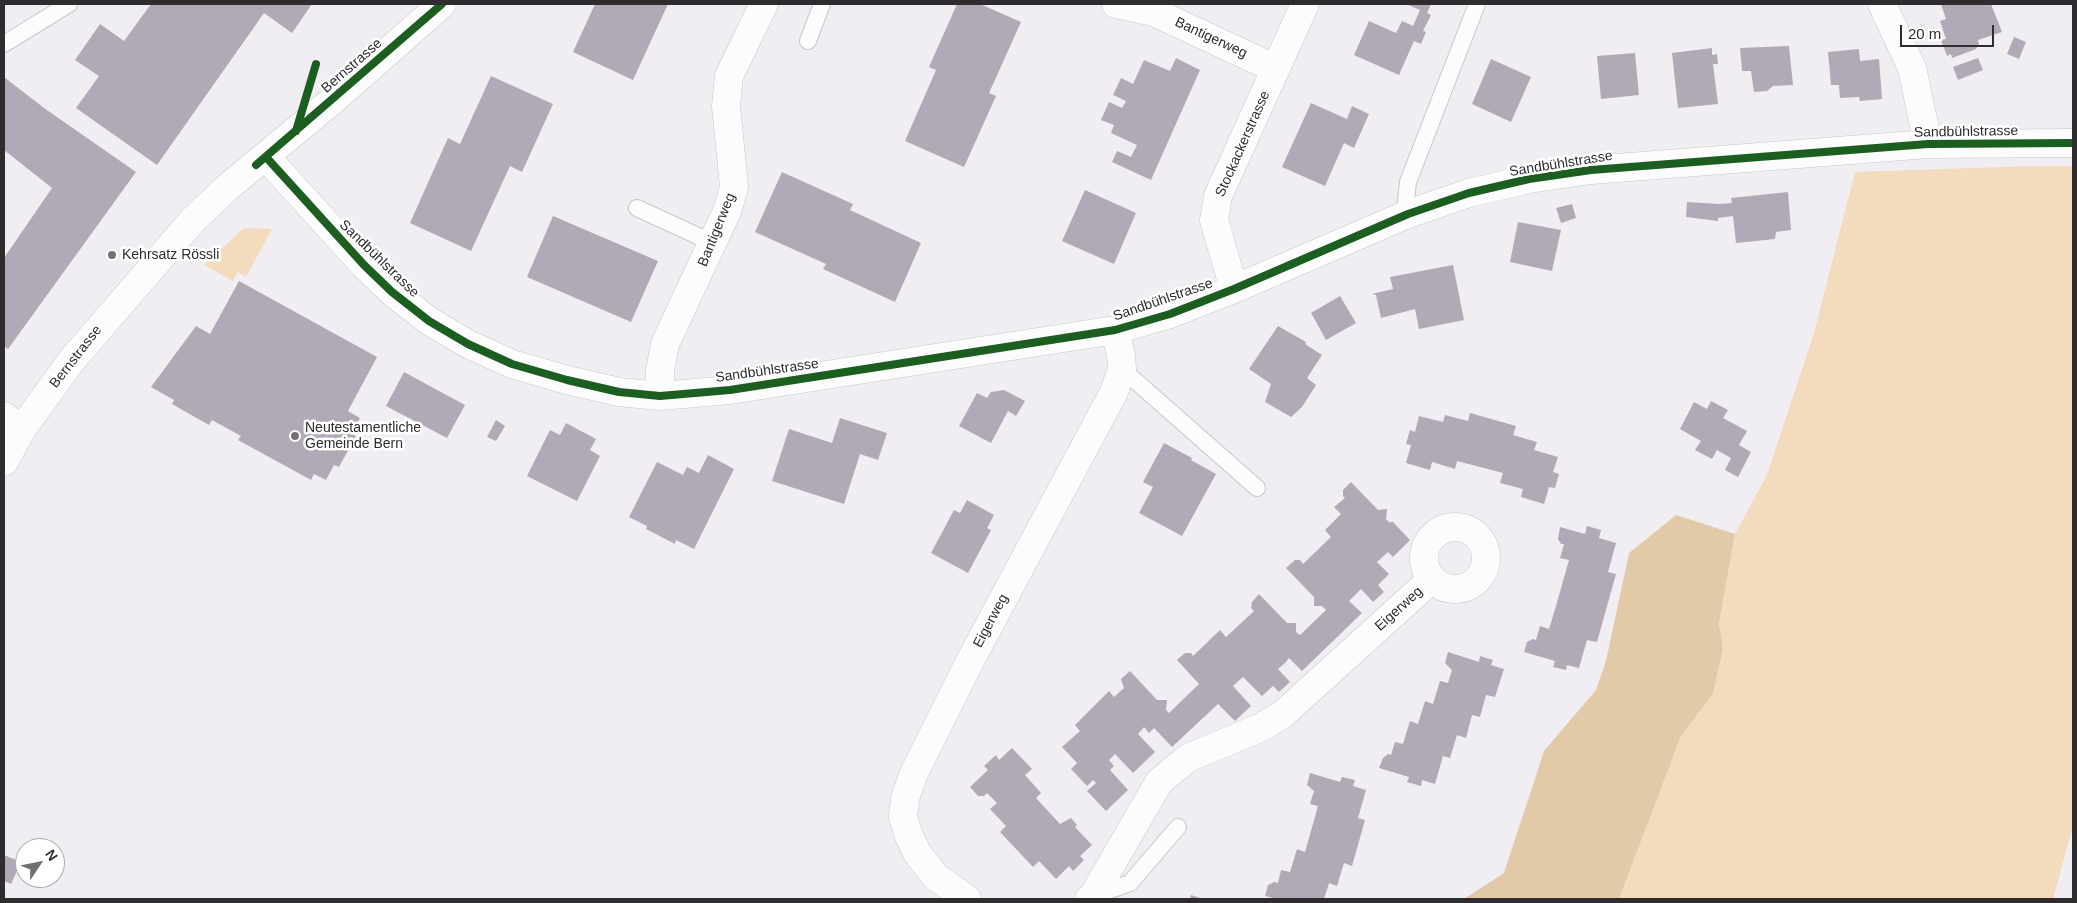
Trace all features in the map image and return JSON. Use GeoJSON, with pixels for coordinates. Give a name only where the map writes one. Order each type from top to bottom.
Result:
{"type":"FeatureCollection","features":[{"type":"Feature","properties":{"kind":"street","name":"Bernstrasse"},"geometry":{"type":"LineString","coordinates":[[4,462],[13,422],[72,360],[193,220],[229,186],[333,100],[442,4]]}},
{"type":"Feature","properties":{"kind":"street","name":"Bantigerweg"},"geometry":{"type":"LineString","coordinates":[[660,396],[660,371],[666,344],[728,209],[734,187],[726,106],[729,76],[764,4]]}},
{"type":"Feature","properties":{"kind":"street","name":"Bantigerweg"},"geometry":{"type":"LineString","coordinates":[[1116,4],[1154,12],[1276,69]]}},
{"type":"Feature","properties":{"kind":"street","name":"Stockackerstrasse"},"geometry":{"type":"LineString","coordinates":[[1234,289],[1214,220],[1218,196],[1305,4]]}},
{"type":"Feature","properties":{"kind":"street","name":"Sandbühlstrasse"},"geometry":{"type":"LineString","coordinates":[[1882,4],[1912,68],[1928,144]]}},
{"type":"Feature","properties":{"kind":"street","name":"Sandbühlstrasse"},"geometry":{"type":"LineString","coordinates":[[266,157],[364,265],[392,292],[429,321],[468,344],[512,364],[567,380],[619,392],[660,396],[730,390],[1115,330],[1170,314],[1234,289],[1408,214],[1470,193],[1520,181],[1591,170],[1928,144],[2073,143]]}},
{"type":"Feature","properties":{"kind":"street","name":"Eigerweg"},"geometry":{"type":"LineString","coordinates":[[968,899],[936,877],[918,853],[909,836],[903,817],[904,798],[914,773],[970,661],[1114,392],[1122,369],[1115,330]]}},
{"type":"Feature","properties":{"kind":"street","name":"Eigerweg"},"geometry":{"type":"LineString","coordinates":[[1091,897],[1159,782],[1188,758],[1262,727],[1283,714],[1432,579]]}},
{"type":"Feature","properties":{"kind":"lane"},"geometry":{"type":"LineString","coordinates":[[4,44],[69,4]]}},
{"type":"Feature","properties":{"kind":"lane"},"geometry":{"type":"LineString","coordinates":[[808,41],[822,4]]}},
{"type":"Feature","properties":{"kind":"lane"},"geometry":{"type":"LineString","coordinates":[[1408,214],[1406,200],[1408,182],[1477,4]]}},
{"type":"Feature","properties":{"kind":"lane"},"geometry":{"type":"LineString","coordinates":[[637,208],[713,243]]}},
{"type":"Feature","properties":{"kind":"lane"},"geometry":{"type":"LineString","coordinates":[[1122,369],[1257,488]]}},
{"type":"Feature","properties":{"kind":"lane"},"geometry":{"type":"LineString","coordinates":[[1091,897],[1130,884],[1178,827]]}},
{"type":"Feature","properties":{"kind":"shaded area"},"geometry":{"type":"Polygon","coordinates":[[[2073,166],[2073,826],[2053,899],[1619,899],[1681,736],[1713,694],[1723,649],[1719,623],[1735,534],[1767,475],[1814,333],[1855,172],[2073,166]]]}},
{"type":"Feature","properties":{"kind":"shaded area"},"geometry":{"type":"Polygon","coordinates":[[[244,228],[272,229],[246,277],[237,272],[233,281],[204,265],[244,228]]]}},
{"type":"Feature","properties":{"kind":"shaded area"},"geometry":{"type":"Polygon","coordinates":[[[1676,515],[1735,534],[1719,623],[1723,649],[1713,694],[1681,736],[1619,899],[1464,899],[1504,873],[1544,751],[1596,690],[1606,661],[1629,553],[1676,515]]]}},
{"type":"Feature","properties":{"kind":"building"},"geometry":{"type":"Polygon","coordinates":[[[151,4],[312,4],[292,33],[264,13],[157,165],[76,108],[99,76],[75,60],[100,24],[124,41],[151,4]]]}},
{"type":"Feature","properties":{"kind":"building"},"geometry":{"type":"Polygon","coordinates":[[[595,4],[668,4],[633,80],[573,52],[595,4]]]}},
{"type":"Feature","properties":{"kind":"building"},"geometry":{"type":"Polygon","coordinates":[[[957,4],[980,4],[1021,22],[989,93],[996,96],[964,167],[905,141],[936,70],[929,67],[957,4]]]}},
{"type":"Feature","properties":{"kind":"building"},"geometry":{"type":"Polygon","coordinates":[[[1406,4],[1431,4],[1427,13],[1431,15],[1423,31],[1426,32],[1421,44],[1414,41],[1399,75],[1354,55],[1369,21],[1396,33],[1402,21],[1413,26],[1420,10],[1406,4]]]}},
{"type":"Feature","properties":{"kind":"building"},"geometry":{"type":"Polygon","coordinates":[[[1941,4],[1991,4],[2002,32],[1978,40],[1979,44],[1976,49],[1952,58],[1951,54],[1947,56],[1941,40],[1946,39],[1940,21],[1946,19],[1941,4]]]}},
{"type":"Feature","properties":{"kind":"building"},"geometry":{"type":"Polygon","coordinates":[[[2014,37],[2026,42],[2019,59],[2007,54],[2014,37]]]}},
{"type":"Feature","properties":{"kind":"building"},"geometry":{"type":"Polygon","coordinates":[[[1789,46],[1793,85],[1773,86],[1767,91],[1754,92],[1751,71],[1742,71],[1740,48],[1789,46]]]}},
{"type":"Feature","properties":{"kind":"building"},"geometry":{"type":"Polygon","coordinates":[[[1712,48],[1712,55],[1717,54],[1718,64],[1713,64],[1718,104],[1678,108],[1672,53],[1712,48]]]}},
{"type":"Feature","properties":{"kind":"building"},"geometry":{"type":"Polygon","coordinates":[[[1859,49],[1860,61],[1879,59],[1882,99],[1860,101],[1859,97],[1840,98],[1839,85],[1831,85],[1828,52],[1859,49]]]}},
{"type":"Feature","properties":{"kind":"building"},"geometry":{"type":"Polygon","coordinates":[[[1635,53],[1639,95],[1601,99],[1597,56],[1635,53]]]}},
{"type":"Feature","properties":{"kind":"building"},"geometry":{"type":"Polygon","coordinates":[[[1176,58],[1200,70],[1151,180],[1112,162],[1117,151],[1131,157],[1137,145],[1111,133],[1114,125],[1101,120],[1109,102],[1122,108],[1126,101],[1113,95],[1121,78],[1133,84],[1144,60],[1170,71],[1176,58]]]}},
{"type":"Feature","properties":{"kind":"building"},"geometry":{"type":"Polygon","coordinates":[[[1978,58],[1983,70],[1958,80],[1953,67],[1978,58]]]}},
{"type":"Feature","properties":{"kind":"building"},"geometry":{"type":"Polygon","coordinates":[[[1491,59],[1531,77],[1511,122],[1472,104],[1491,59]]]}},
{"type":"Feature","properties":{"kind":"building"},"geometry":{"type":"Polygon","coordinates":[[[491,76],[553,104],[522,172],[510,166],[471,251],[410,223],[448,138],[460,144],[491,76]]]}},
{"type":"Feature","properties":{"kind":"building"},"geometry":{"type":"Polygon","coordinates":[[[4,77],[44,108],[136,172],[8,349],[4,346],[4,258],[52,188],[4,150],[4,77]]]}},
{"type":"Feature","properties":{"kind":"building"},"geometry":{"type":"Polygon","coordinates":[[[1311,103],[1347,119],[1352,106],[1369,114],[1354,148],[1344,143],[1325,186],[1282,167],[1311,103]]]}},
{"type":"Feature","properties":{"kind":"building"},"geometry":{"type":"Polygon","coordinates":[[[782,172],[853,204],[850,210],[921,243],[895,302],[823,269],[826,264],[755,232],[782,172]]]}},
{"type":"Feature","properties":{"kind":"building"},"geometry":{"type":"Polygon","coordinates":[[[1085,190],[1136,213],[1114,264],[1062,241],[1085,190]]]}},
{"type":"Feature","properties":{"kind":"building"},"geometry":{"type":"Polygon","coordinates":[[[1788,192],[1791,230],[1776,232],[1775,239],[1736,243],[1733,216],[1718,218],[1718,221],[1686,217],[1687,202],[1732,203],[1731,198],[1788,192]]]}},
{"type":"Feature","properties":{"kind":"building"},"geometry":{"type":"Polygon","coordinates":[[[1572,204],[1576,218],[1561,223],[1556,208],[1572,204]]]}},
{"type":"Feature","properties":{"kind":"building"},"geometry":{"type":"Polygon","coordinates":[[[553,216],[658,261],[631,322],[527,277],[553,216]]]}},
{"type":"Feature","properties":{"kind":"building"},"geometry":{"type":"Polygon","coordinates":[[[1518,222],[1561,230],[1552,271],[1510,262],[1518,222]]]}},
{"type":"Feature","properties":{"kind":"building"},"geometry":{"type":"Polygon","coordinates":[[[1453,265],[1464,320],[1419,329],[1415,309],[1381,318],[1376,295],[1372,294],[1393,289],[1390,277],[1453,265]]]}},
{"type":"Feature","properties":{"kind":"building"},"geometry":{"type":"Polygon","coordinates":[[[239,281],[377,357],[348,411],[360,418],[352,434],[356,436],[339,467],[334,465],[326,480],[314,474],[311,480],[238,440],[241,436],[212,420],[209,425],[172,404],[174,400],[151,387],[196,326],[210,334],[239,281]]]}},
{"type":"Feature","properties":{"kind":"building"},"geometry":{"type":"Polygon","coordinates":[[[1340,296],[1356,323],[1326,340],[1311,313],[1340,296]]]}},
{"type":"Feature","properties":{"kind":"building"},"geometry":{"type":"Polygon","coordinates":[[[1278,326],[1306,342],[1305,344],[1322,355],[1307,378],[1316,385],[1302,407],[1291,417],[1265,402],[1271,384],[1249,369],[1278,326]]]}},
{"type":"Feature","properties":{"kind":"building"},"geometry":{"type":"Polygon","coordinates":[[[404,372],[465,405],[447,438],[386,406],[404,372]]]}},
{"type":"Feature","properties":{"kind":"building"},"geometry":{"type":"Polygon","coordinates":[[[1004,390],[1025,401],[1016,416],[1008,411],[991,443],[959,426],[977,393],[987,398],[991,392],[1004,390]]]}},
{"type":"Feature","properties":{"kind":"building"},"geometry":{"type":"Polygon","coordinates":[[[1711,401],[1728,410],[1723,418],[1747,431],[1739,445],[1751,452],[1738,477],[1725,470],[1731,458],[1717,450],[1712,459],[1695,450],[1701,441],[1680,429],[1694,402],[1707,409],[1711,401]]]}},
{"type":"Feature","properties":{"kind":"building"},"geometry":{"type":"Polygon","coordinates":[[[1470,413],[1516,426],[1513,435],[1537,442],[1534,450],[1558,457],[1553,472],[1559,474],[1555,488],[1549,487],[1544,504],[1521,497],[1523,489],[1500,483],[1503,473],[1457,461],[1455,469],[1432,462],[1430,470],[1406,463],[1411,445],[1406,444],[1410,430],[1415,432],[1419,416],[1443,422],[1445,415],[1468,421],[1470,413]]]}},
{"type":"Feature","properties":{"kind":"building"},"geometry":{"type":"Polygon","coordinates":[[[840,418],[887,433],[878,460],[860,454],[844,504],[772,481],[789,429],[832,443],[840,418]]]}},
{"type":"Feature","properties":{"kind":"building"},"geometry":{"type":"Polygon","coordinates":[[[496,420],[505,426],[496,441],[487,437],[496,420]]]}},
{"type":"Feature","properties":{"kind":"building"},"geometry":{"type":"Polygon","coordinates":[[[566,423],[596,439],[590,450],[600,456],[577,501],[527,476],[550,430],[560,435],[566,423]]]}},
{"type":"Feature","properties":{"kind":"building"},"geometry":{"type":"Polygon","coordinates":[[[1164,443],[1216,474],[1182,536],[1139,513],[1153,487],[1143,482],[1164,443]]]}},
{"type":"Feature","properties":{"kind":"building"},"geometry":{"type":"Polygon","coordinates":[[[708,455],[734,469],[694,549],[676,540],[675,544],[646,529],[647,526],[629,517],[657,462],[683,475],[687,467],[699,473],[708,455]]]}},
{"type":"Feature","properties":{"kind":"building"},"geometry":{"type":"Polygon","coordinates":[[[1351,482],[1378,510],[1387,509],[1386,519],[1390,523],[1392,521],[1410,540],[1393,557],[1388,552],[1377,562],[1389,574],[1378,585],[1384,592],[1373,602],[1361,589],[1349,601],[1362,613],[1302,671],[1289,658],[1278,669],[1290,682],[1279,692],[1273,686],[1262,696],[1243,677],[1233,686],[1251,706],[1235,721],[1218,704],[1172,747],[1154,728],[1149,733],[1144,727],[1138,734],[1155,752],[1133,773],[1115,754],[1109,760],[1114,766],[1110,770],[1128,790],[1106,811],[1087,791],[1096,783],[1093,780],[1087,786],[1071,769],[1077,763],[1062,747],[1080,731],[1075,725],[1109,691],[1114,697],[1124,688],[1121,679],[1130,671],[1157,700],[1167,700],[1166,710],[1169,713],[1199,684],[1177,660],[1185,653],[1191,653],[1193,656],[1220,630],[1226,637],[1254,611],[1251,608],[1252,602],[1259,594],[1287,623],[1296,623],[1296,632],[1300,635],[1326,610],[1322,606],[1314,606],[1314,597],[1286,568],[1295,560],[1300,560],[1303,564],[1331,537],[1325,530],[1341,514],[1334,507],[1345,498],[1343,490],[1351,482]]]}},
{"type":"Feature","properties":{"kind":"building"},"geometry":{"type":"Polygon","coordinates":[[[967,500],[994,515],[987,528],[991,530],[968,573],[931,553],[954,510],[960,513],[967,500]]]}},
{"type":"Feature","properties":{"kind":"building"},"geometry":{"type":"Polygon","coordinates":[[[1587,526],[1601,530],[1599,538],[1616,543],[1608,572],[1616,574],[1597,642],[1587,640],[1579,668],[1567,665],[1566,670],[1553,667],[1555,661],[1524,652],[1527,642],[1533,639],[1536,640],[1540,626],[1549,629],[1556,606],[1569,560],[1560,558],[1564,544],[1561,544],[1558,539],[1560,527],[1585,534],[1587,526]]]}},
{"type":"Feature","properties":{"kind":"building"},"geometry":{"type":"Polygon","coordinates":[[[1448,652],[1479,662],[1480,656],[1493,660],[1491,665],[1504,669],[1495,697],[1486,695],[1480,717],[1472,715],[1466,738],[1457,735],[1450,758],[1443,756],[1435,784],[1422,780],[1421,786],[1407,782],[1409,777],[1379,768],[1383,758],[1388,754],[1391,755],[1395,742],[1403,744],[1410,721],[1418,724],[1425,701],[1433,704],[1440,681],[1448,683],[1452,670],[1445,663],[1448,652]]]}},
{"type":"Feature","properties":{"kind":"building"},"geometry":{"type":"Polygon","coordinates":[[[1012,748],[1032,769],[1025,775],[1041,793],[1036,798],[1060,824],[1071,818],[1077,825],[1075,827],[1092,845],[1080,856],[1084,860],[1073,871],[1069,866],[1056,879],[1039,861],[1033,867],[1000,832],[1006,826],[990,809],[997,803],[987,793],[984,796],[978,796],[970,787],[988,770],[984,766],[996,755],[999,760],[1012,748]]]}},
{"type":"Feature","properties":{"kind":"building"},"geometry":{"type":"Polygon","coordinates":[[[1310,773],[1340,782],[1342,777],[1355,780],[1353,786],[1366,790],[1358,818],[1365,820],[1352,866],[1344,863],[1337,886],[1329,883],[1324,899],[1277,899],[1265,896],[1268,885],[1274,882],[1278,883],[1281,870],[1290,872],[1297,849],[1305,852],[1318,806],[1310,804],[1314,791],[1307,785],[1310,773]]]}},
{"type":"Feature","properties":{"kind":"building"},"geometry":{"type":"Polygon","coordinates":[[[4,855],[15,860],[15,875],[11,884],[4,881],[4,855]]]}},
{"type":"Feature","properties":{"kind":"building"},"geometry":{"type":"Polygon","coordinates":[[[1191,895],[1203,899],[1190,899],[1191,895]]]}},
{"type":"Feature","properties":{"kind":"cycle path"},"geometry":{"type":"LineString","coordinates":[[256,165],[442,4]]}},
{"type":"Feature","properties":{"kind":"cycle path"},"geometry":{"type":"LineString","coordinates":[[296,131],[316,64]]}},
{"type":"Feature","properties":{"kind":"cycle path"},"geometry":{"type":"LineString","coordinates":[[266,157],[364,265],[392,292],[429,321],[468,344],[512,364],[567,380],[619,392],[660,396],[730,390],[1115,330],[1170,314],[1234,289],[1408,214],[1469,193],[1529,179],[1591,170],[1928,144],[2073,143]]}},
{"type":"Feature","properties":{"kind":"place","name":"Kehrsatz Rössli"},"geometry":{"type":"Point","coordinates":[112,255]}},
{"type":"Feature","properties":{"kind":"place","name":"Neutestamentliche Gemeinde Bern"},"geometry":{"type":"Point","coordinates":[295,436]}}]}
